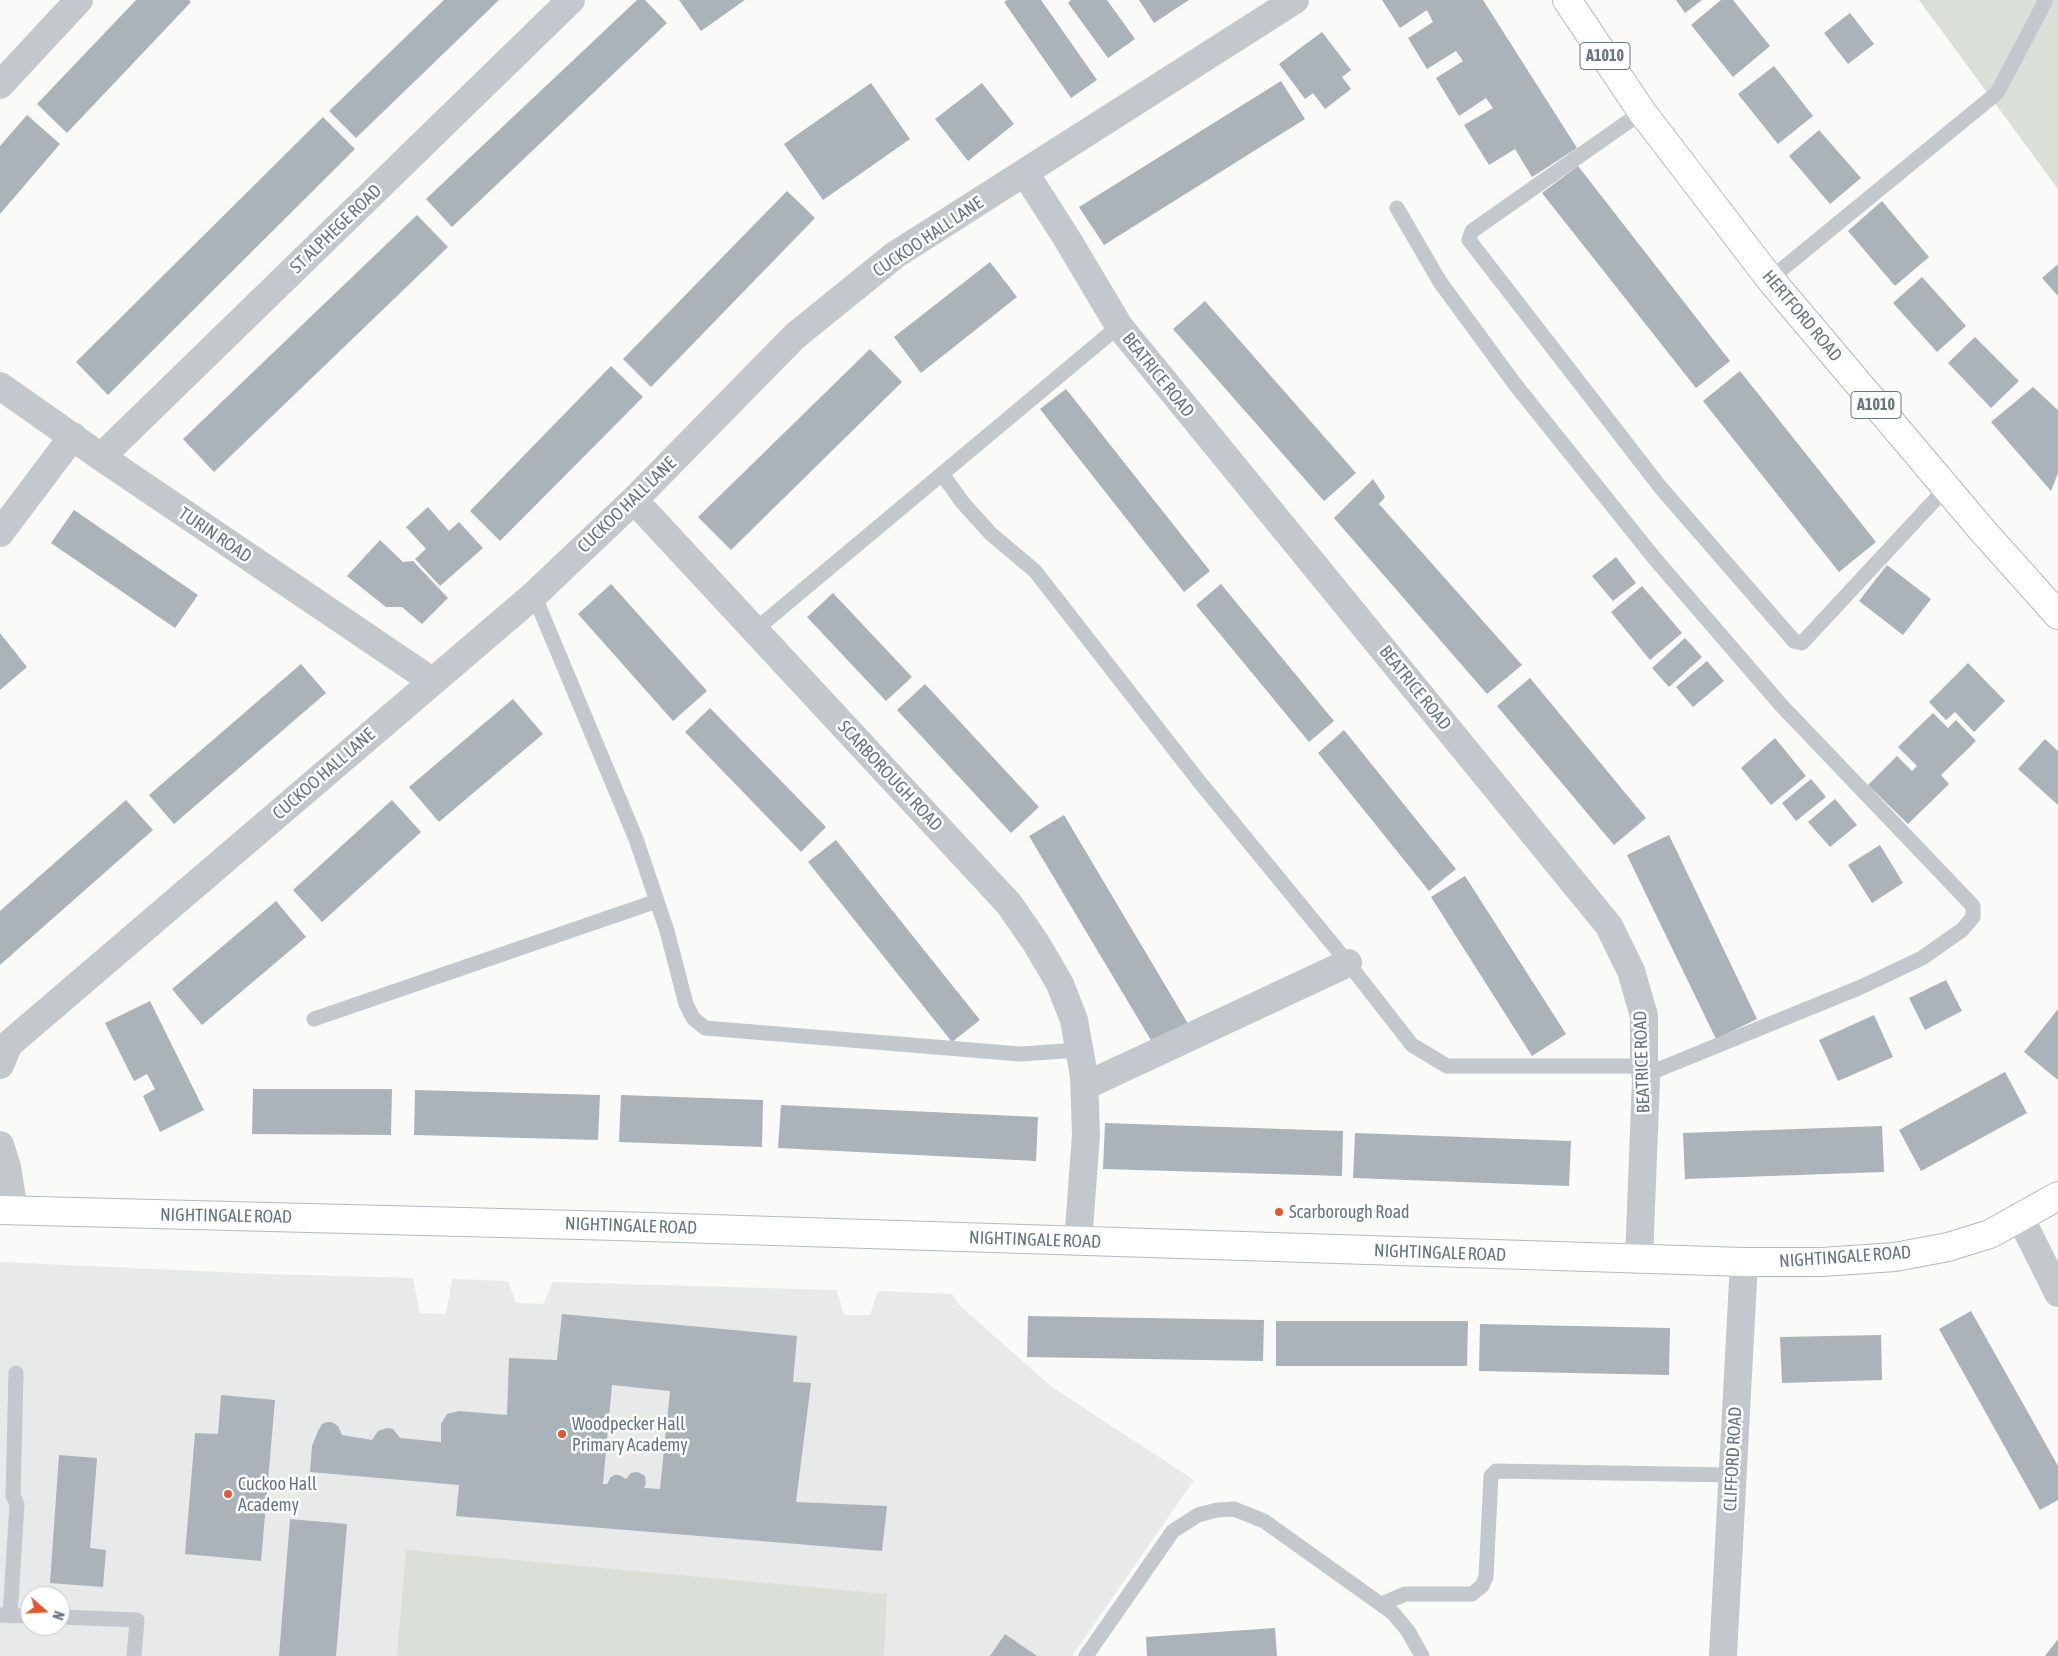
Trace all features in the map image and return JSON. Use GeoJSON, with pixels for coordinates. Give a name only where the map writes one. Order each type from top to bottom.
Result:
{"type":"FeatureCollection","features":[{"type":"Feature","properties":{"kind":"main road","name":"HERTFORD ROAD"},"geometry":{"type":"LineString","coordinates":[[1567,0],[1642,112],[1770,279],[1946,488],[2058,614]]}},
{"type":"Feature","properties":{"kind":"main road","name":"NIGHTINGALE ROAD"},"geometry":{"type":"LineString","coordinates":[[7,1210],[617,1226],[1639,1259],[1822,1262],[1895,1257],[1948,1247],[1990,1234],[2058,1196]]}},
{"type":"Feature","properties":{"kind":"street"},"geometry":{"type":"LineString","coordinates":[[0,85],[79,0]]}},
{"type":"Feature","properties":{"kind":"street","name":"ST ALPHEGE ROAD"},"geometry":{"type":"LineString","coordinates":[[101,457],[571,0]]}},
{"type":"Feature","properties":{"kind":"street","name":"CUCKOO HALL LANE"},"geometry":{"type":"LineString","coordinates":[[0,1065],[9,1044],[534,595],[634,500],[795,336],[895,255],[1295,0]]}},
{"type":"Feature","properties":{"kind":"street","name":"BEATRICE ROAD"},"geometry":{"type":"LineString","coordinates":[[1025,173],[1066,237],[1118,326],[1609,926],[1631,971],[1644,1016],[1645,1071],[1639,1259]]}},
{"type":"Feature","properties":{"kind":"street","name":"TURIN ROAD"},"geometry":{"type":"LineString","coordinates":[[0,386],[101,457],[432,681]]}},
{"type":"Feature","properties":{"kind":"street"},"geometry":{"type":"LineString","coordinates":[[0,533],[73,436]]}},
{"type":"Feature","properties":{"kind":"street","name":"SCARBOROUGH ROAD"},"geometry":{"type":"LineString","coordinates":[[634,500],[1009,904],[1036,943],[1060,984],[1074,1020],[1080,1050],[1085,1086],[1086,1134],[1078,1242]]}},
{"type":"Feature","properties":{"kind":"street"},"geometry":{"type":"LineString","coordinates":[[1085,1086],[1348,963]]}},
{"type":"Feature","properties":{"kind":"street"},"geometry":{"type":"LineString","coordinates":[[0,1144],[7,1167],[7,1210]]}},
{"type":"Feature","properties":{"kind":"street"},"geometry":{"type":"LineString","coordinates":[[2020,1217],[2058,1292]]}},
{"type":"Feature","properties":{"kind":"street","name":"CLIFFORD ROAD"},"geometry":{"type":"LineString","coordinates":[[1723,1656],[1744,1262]]}},
{"type":"Feature","properties":{"kind":"lane"},"geometry":{"type":"LineString","coordinates":[[1770,279],[1997,93],[2046,0]]}},
{"type":"Feature","properties":{"kind":"lane"},"geometry":{"type":"LineString","coordinates":[[1642,112],[1472,231],[1469,240],[1660,488],[1794,641],[1802,643],[1946,488]]}},
{"type":"Feature","properties":{"kind":"lane"},"geometry":{"type":"LineString","coordinates":[[942,474],[963,503],[991,534],[1036,571],[1198,780],[1348,963],[1412,1045],[1448,1066],[1645,1071],[1861,987],[1922,958],[1962,930],[1973,918],[1972,906],[1781,705],[1649,552],[1514,383],[1440,282],[1397,208]]}},
{"type":"Feature","properties":{"kind":"lane"},"geometry":{"type":"LineString","coordinates":[[754,630],[1118,326]]}},
{"type":"Feature","properties":{"kind":"lane"},"geometry":{"type":"LineString","coordinates":[[534,595],[636,839],[680,973],[686,1004],[693,1018],[705,1028],[1020,1054],[1080,1050]]}},
{"type":"Feature","properties":{"kind":"lane"},"geometry":{"type":"LineString","coordinates":[[314,1019],[657,901]]}},
{"type":"Feature","properties":{"kind":"lane"},"geometry":{"type":"LineString","coordinates":[[16,1373],[14,1496],[17,1504],[5,1615],[20,1616]]}},
{"type":"Feature","properties":{"kind":"lane"},"geometry":{"type":"LineString","coordinates":[[1382,1604],[1405,1594],[1472,1594],[1482,1586],[1486,1577],[1491,1476],[1496,1471],[1732,1475]]}},
{"type":"Feature","properties":{"kind":"lane"},"geometry":{"type":"LineString","coordinates":[[1086,1656],[1172,1531],[1198,1515],[1234,1508],[1264,1521],[1382,1604],[1393,1613],[1408,1631],[1422,1656]]}},
{"type":"Feature","properties":{"kind":"lane"},"geometry":{"type":"LineString","coordinates":[[70,1617],[137,1620],[134,1656]]}},
{"type":"Feature","properties":{"kind":"shaded area"},"geometry":{"type":"Polygon","coordinates":[[[1919,0],[2058,0],[2058,189],[1919,0]]]}},
{"type":"Feature","properties":{"kind":"shaded area","name":"Woodpecker Hall Primary Academy"},"geometry":{"type":"Polygon","coordinates":[[[0,1262],[265,1274],[413,1278],[420,1313],[446,1314],[452,1279],[508,1281],[516,1303],[543,1304],[553,1282],[837,1290],[844,1315],[870,1315],[878,1291],[952,1294],[959,1305],[1052,1387],[1194,1480],[1072,1656],[0,1656],[0,1262]]]}},
{"type":"Feature","properties":{"kind":"shaded area"},"geometry":{"type":"Polygon","coordinates":[[[406,1550],[887,1594],[884,1656],[397,1656],[406,1550]]]}},
{"type":"Feature","properties":{"kind":"building"},"geometry":{"type":"Polygon","coordinates":[[[136,0],[189,0],[191,2],[67,133],[37,104],[136,0]]]}},
{"type":"Feature","properties":{"kind":"building"},"geometry":{"type":"Polygon","coordinates":[[[444,0],[499,0],[356,138],[329,111],[444,0]]]}},
{"type":"Feature","properties":{"kind":"building"},"geometry":{"type":"Polygon","coordinates":[[[637,0],[645,0],[667,23],[452,227],[426,199],[637,0]]]}},
{"type":"Feature","properties":{"kind":"building"},"geometry":{"type":"Polygon","coordinates":[[[679,0],[745,0],[701,31],[679,0]]]}},
{"type":"Feature","properties":{"kind":"building"},"geometry":{"type":"Polygon","coordinates":[[[1007,0],[1041,0],[1097,80],[1071,98],[1004,2],[1007,0]]]}},
{"type":"Feature","properties":{"kind":"building"},"geometry":{"type":"Polygon","coordinates":[[[1071,0],[1107,0],[1135,39],[1108,58],[1068,3],[1071,0]]]}},
{"type":"Feature","properties":{"kind":"building"},"geometry":{"type":"Polygon","coordinates":[[[1139,0],[1189,0],[1154,23],[1139,0]]]}},
{"type":"Feature","properties":{"kind":"building"},"geometry":{"type":"Polygon","coordinates":[[[1382,0],[1483,0],[1577,148],[1532,177],[1515,149],[1489,165],[1464,125],[1493,108],[1486,98],[1459,116],[1436,78],[1463,61],[1456,51],[1427,69],[1408,38],[1433,22],[1427,10],[1400,28],[1382,0]]]}},
{"type":"Feature","properties":{"kind":"building"},"geometry":{"type":"Polygon","coordinates":[[[1676,0],[1702,0],[1685,13],[1676,0]]]}},
{"type":"Feature","properties":{"kind":"building"},"geometry":{"type":"Polygon","coordinates":[[[1721,0],[1733,0],[1770,46],[1733,77],[1691,25],[1721,0]]]}},
{"type":"Feature","properties":{"kind":"building"},"geometry":{"type":"Polygon","coordinates":[[[1850,13],[1874,44],[1848,64],[1824,33],[1850,13]]]}},
{"type":"Feature","properties":{"kind":"building"},"geometry":{"type":"Polygon","coordinates":[[[1322,32],[1351,70],[1342,77],[1351,89],[1325,109],[1313,93],[1305,99],[1279,64],[1322,32]]]}},
{"type":"Feature","properties":{"kind":"building"},"geometry":{"type":"Polygon","coordinates":[[[1774,66],[1813,116],[1778,144],[1738,94],[1774,66]]]}},
{"type":"Feature","properties":{"kind":"building"},"geometry":{"type":"Polygon","coordinates":[[[1281,81],[1305,119],[1104,245],[1079,207],[1281,81]]]}},
{"type":"Feature","properties":{"kind":"building"},"geometry":{"type":"Polygon","coordinates":[[[871,83],[910,139],[823,200],[784,144],[871,83]]]}},
{"type":"Feature","properties":{"kind":"building"},"geometry":{"type":"Polygon","coordinates":[[[982,83],[1014,124],[968,161],[935,119],[982,83]]]}},
{"type":"Feature","properties":{"kind":"building"},"geometry":{"type":"Polygon","coordinates":[[[27,115],[60,144],[0,214],[0,146],[27,115]]]}},
{"type":"Feature","properties":{"kind":"building"},"geometry":{"type":"Polygon","coordinates":[[[323,117],[355,149],[108,395],[76,362],[323,117]]]}},
{"type":"Feature","properties":{"kind":"building"},"geometry":{"type":"Polygon","coordinates":[[[1819,130],[1861,178],[1830,204],[1789,156],[1819,130]]]}},
{"type":"Feature","properties":{"kind":"building"},"geometry":{"type":"Polygon","coordinates":[[[1578,166],[1730,361],[1696,388],[1542,193],[1578,166]]]}},
{"type":"Feature","properties":{"kind":"building"},"geometry":{"type":"Polygon","coordinates":[[[787,191],[815,218],[651,387],[623,359],[787,191]]]}},
{"type":"Feature","properties":{"kind":"building"},"geometry":{"type":"Polygon","coordinates":[[[1882,201],[1929,257],[1895,286],[1848,231],[1882,201]]]}},
{"type":"Feature","properties":{"kind":"building"},"geometry":{"type":"Polygon","coordinates":[[[417,215],[448,247],[214,472],[183,439],[417,215]]]}},
{"type":"Feature","properties":{"kind":"building"},"geometry":{"type":"Polygon","coordinates":[[[990,262],[1017,297],[921,373],[894,337],[990,262]]]}},
{"type":"Feature","properties":{"kind":"building"},"geometry":{"type":"Polygon","coordinates":[[[2058,264],[2058,296],[2042,278],[2058,264]]]}},
{"type":"Feature","properties":{"kind":"building"},"geometry":{"type":"Polygon","coordinates":[[[1922,277],[1966,326],[1937,352],[1893,303],[1922,277]]]}},
{"type":"Feature","properties":{"kind":"building"},"geometry":{"type":"Polygon","coordinates":[[[1205,301],[1356,473],[1324,501],[1173,329],[1205,301]]]}},
{"type":"Feature","properties":{"kind":"building"},"geometry":{"type":"Polygon","coordinates":[[[1975,337],[2019,381],[1991,408],[1948,363],[1975,337]]]}},
{"type":"Feature","properties":{"kind":"building"},"geometry":{"type":"Polygon","coordinates":[[[870,349],[902,382],[731,550],[698,517],[870,349]]]}},
{"type":"Feature","properties":{"kind":"building"},"geometry":{"type":"Polygon","coordinates":[[[611,366],[643,397],[500,541],[470,511],[611,366]]]}},
{"type":"Feature","properties":{"kind":"building"},"geometry":{"type":"Polygon","coordinates":[[[1740,371],[1876,542],[1839,572],[1703,401],[1740,371]]]}},
{"type":"Feature","properties":{"kind":"building"},"geometry":{"type":"Polygon","coordinates":[[[2033,387],[2058,410],[2058,473],[2051,491],[1991,422],[2033,387]]]}},
{"type":"Feature","properties":{"kind":"building"},"geometry":{"type":"Polygon","coordinates":[[[1066,389],[1210,571],[1184,592],[1040,409],[1066,389]]]}},
{"type":"Feature","properties":{"kind":"building"},"geometry":{"type":"Polygon","coordinates":[[[1373,479],[1385,497],[1379,504],[1522,665],[1487,694],[1334,518],[1373,479]]]}},
{"type":"Feature","properties":{"kind":"building"},"geometry":{"type":"Polygon","coordinates":[[[428,507],[449,531],[459,522],[483,548],[440,586],[415,559],[426,549],[406,527],[428,507]]]}},
{"type":"Feature","properties":{"kind":"building"},"geometry":{"type":"Polygon","coordinates":[[[74,510],[198,595],[175,628],[51,543],[74,510]]]}},
{"type":"Feature","properties":{"kind":"building"},"geometry":{"type":"Polygon","coordinates":[[[380,540],[403,562],[413,561],[448,598],[422,624],[402,607],[386,607],[347,576],[380,540]]]}},
{"type":"Feature","properties":{"kind":"building"},"geometry":{"type":"Polygon","coordinates":[[[1616,557],[1636,583],[1613,601],[1592,576],[1616,557]]]}},
{"type":"Feature","properties":{"kind":"building"},"geometry":{"type":"Polygon","coordinates":[[[1887,565],[1931,599],[1903,635],[1859,601],[1887,565]]]}},
{"type":"Feature","properties":{"kind":"building"},"geometry":{"type":"Polygon","coordinates":[[[611,584],[707,691],[673,721],[578,614],[611,584]]]}},
{"type":"Feature","properties":{"kind":"building"},"geometry":{"type":"Polygon","coordinates":[[[1221,584],[1334,721],[1309,742],[1196,605],[1221,584]]]}},
{"type":"Feature","properties":{"kind":"building"},"geometry":{"type":"Polygon","coordinates":[[[1642,586],[1682,633],[1650,660],[1611,612],[1642,586]]]}},
{"type":"Feature","properties":{"kind":"building"},"geometry":{"type":"Polygon","coordinates":[[[833,593],[912,677],[886,701],[807,617],[833,593]]]}},
{"type":"Feature","properties":{"kind":"building"},"geometry":{"type":"Polygon","coordinates":[[[0,633],[27,667],[0,690],[0,633]]]}},
{"type":"Feature","properties":{"kind":"building"},"geometry":{"type":"Polygon","coordinates":[[[1685,638],[1702,657],[1669,687],[1652,668],[1685,638]]]}},
{"type":"Feature","properties":{"kind":"building"},"geometry":{"type":"Polygon","coordinates":[[[1707,661],[1724,681],[1693,707],[1676,687],[1707,661]]]}},
{"type":"Feature","properties":{"kind":"building"},"geometry":{"type":"Polygon","coordinates":[[[1968,663],[2005,701],[1974,732],[1955,712],[1946,720],[1929,702],[1968,663]]]}},
{"type":"Feature","properties":{"kind":"building"},"geometry":{"type":"Polygon","coordinates":[[[301,664],[326,693],[174,824],[149,795],[301,664]]]}},
{"type":"Feature","properties":{"kind":"building"},"geometry":{"type":"Polygon","coordinates":[[[1530,678],[1646,818],[1614,845],[1497,706],[1530,678]]]}},
{"type":"Feature","properties":{"kind":"building"},"geometry":{"type":"Polygon","coordinates":[[[925,684],[1039,807],[1011,833],[897,710],[925,684]]]}},
{"type":"Feature","properties":{"kind":"building"},"geometry":{"type":"Polygon","coordinates":[[[513,699],[543,734],[439,822],[409,787],[513,699]]]}},
{"type":"Feature","properties":{"kind":"building"},"geometry":{"type":"Polygon","coordinates":[[[710,708],[826,827],[801,852],[685,732],[710,708]]]}},
{"type":"Feature","properties":{"kind":"building"},"geometry":{"type":"Polygon","coordinates":[[[1933,713],[1948,728],[1956,720],[1976,741],[1941,775],[1949,784],[1908,824],[1868,785],[1897,756],[1912,771],[1917,766],[1898,747],[1933,713]]]}},
{"type":"Feature","properties":{"kind":"building"},"geometry":{"type":"Polygon","coordinates":[[[1344,730],[1456,869],[1429,891],[1318,753],[1344,730]]]}},
{"type":"Feature","properties":{"kind":"building"},"geometry":{"type":"Polygon","coordinates":[[[1775,738],[1806,776],[1771,805],[1741,768],[1775,738]]]}},
{"type":"Feature","properties":{"kind":"building"},"geometry":{"type":"Polygon","coordinates":[[[2045,739],[2058,751],[2058,805],[2018,769],[2045,739]]]}},
{"type":"Feature","properties":{"kind":"building"},"geometry":{"type":"Polygon","coordinates":[[[1811,779],[1826,797],[1796,821],[1782,803],[1811,779]]]}},
{"type":"Feature","properties":{"kind":"building"},"geometry":{"type":"Polygon","coordinates":[[[1835,799],[1857,825],[1830,847],[1808,822],[1835,799]]]}},
{"type":"Feature","properties":{"kind":"building"},"geometry":{"type":"Polygon","coordinates":[[[126,800],[153,830],[0,965],[0,911],[126,800]]]}},
{"type":"Feature","properties":{"kind":"building"},"geometry":{"type":"Polygon","coordinates":[[[392,800],[421,832],[322,922],[293,890],[392,800]]]}},
{"type":"Feature","properties":{"kind":"building"},"geometry":{"type":"Polygon","coordinates":[[[1064,815],[1190,1027],[1155,1047],[1029,836],[1064,815]]]}},
{"type":"Feature","properties":{"kind":"building"},"geometry":{"type":"Polygon","coordinates":[[[1669,835],[1757,1019],[1716,1039],[1627,855],[1669,835]]]}},
{"type":"Feature","properties":{"kind":"building"},"geometry":{"type":"Polygon","coordinates":[[[836,840],[980,1020],[952,1042],[808,862],[836,840]]]}},
{"type":"Feature","properties":{"kind":"building"},"geometry":{"type":"Polygon","coordinates":[[[1880,845],[1903,883],[1872,903],[1848,865],[1880,845]]]}},
{"type":"Feature","properties":{"kind":"building"},"geometry":{"type":"Polygon","coordinates":[[[1465,876],[1566,1034],[1532,1056],[1431,897],[1465,876]]]}},
{"type":"Feature","properties":{"kind":"building"},"geometry":{"type":"Polygon","coordinates":[[[276,901],[306,937],[202,1025],[172,989],[276,901]]]}},
{"type":"Feature","properties":{"kind":"building"},"geometry":{"type":"Polygon","coordinates":[[[1946,980],[1962,1011],[1925,1030],[1909,998],[1946,980]]]}},
{"type":"Feature","properties":{"kind":"building"},"geometry":{"type":"Polygon","coordinates":[[[150,1001],[204,1110],[160,1132],[143,1096],[155,1089],[147,1074],[134,1081],[105,1023],[150,1001]]]}},
{"type":"Feature","properties":{"kind":"building"},"geometry":{"type":"Polygon","coordinates":[[[2058,1009],[2058,1080],[2024,1052],[2058,1009]]]}},
{"type":"Feature","properties":{"kind":"building"},"geometry":{"type":"Polygon","coordinates":[[[1874,1015],[1893,1057],[1838,1081],[1819,1040],[1874,1015]]]}},
{"type":"Feature","properties":{"kind":"building"},"geometry":{"type":"Polygon","coordinates":[[[2005,1072],[2027,1113],[1921,1171],[1899,1130],[2005,1072]]]}},
{"type":"Feature","properties":{"kind":"building"},"geometry":{"type":"Polygon","coordinates":[[[253,1089],[392,1089],[391,1135],[252,1134],[253,1089]]]}},
{"type":"Feature","properties":{"kind":"building"},"geometry":{"type":"Polygon","coordinates":[[[415,1090],[600,1095],[598,1140],[414,1135],[415,1090]]]}},
{"type":"Feature","properties":{"kind":"building"},"geometry":{"type":"Polygon","coordinates":[[[621,1095],[763,1100],[762,1147],[619,1142],[621,1095]]]}},
{"type":"Feature","properties":{"kind":"building"},"geometry":{"type":"Polygon","coordinates":[[[781,1105],[1038,1117],[1036,1161],[778,1148],[781,1105]]]}},
{"type":"Feature","properties":{"kind":"building"},"geometry":{"type":"Polygon","coordinates":[[[1105,1123],[1343,1131],[1342,1176],[1103,1169],[1105,1123]]]}},
{"type":"Feature","properties":{"kind":"building"},"geometry":{"type":"Polygon","coordinates":[[[1882,1126],[1884,1172],[1685,1179],[1683,1133],[1882,1126]]]}},
{"type":"Feature","properties":{"kind":"building"},"geometry":{"type":"Polygon","coordinates":[[[1355,1133],[1571,1141],[1569,1186],[1353,1178],[1355,1133]]]}},
{"type":"Feature","properties":{"kind":"building"},"geometry":{"type":"Polygon","coordinates":[[[1971,1311],[2058,1466],[2058,1500],[2040,1510],[1939,1329],[1971,1311]]]}},
{"type":"Feature","properties":{"kind":"building"},"geometry":{"type":"Polygon","coordinates":[[[562,1314],[797,1336],[793,1382],[811,1383],[796,1502],[887,1506],[882,1551],[456,1516],[459,1485],[310,1472],[312,1446],[322,1424],[332,1422],[338,1426],[342,1435],[372,1440],[378,1431],[387,1428],[393,1429],[400,1438],[441,1442],[441,1424],[447,1414],[459,1411],[507,1415],[509,1358],[557,1360],[562,1314]],[[612,1385],[603,1484],[607,1484],[611,1477],[615,1475],[626,1479],[631,1473],[638,1472],[645,1476],[646,1483],[644,1488],[660,1489],[670,1391],[612,1385]]]}},
{"type":"Feature","properties":{"kind":"building"},"geometry":{"type":"Polygon","coordinates":[[[1028,1316],[1264,1320],[1263,1361],[1027,1357],[1028,1316]]]}},
{"type":"Feature","properties":{"kind":"building"},"geometry":{"type":"Polygon","coordinates":[[[1276,1321],[1468,1321],[1467,1366],[1276,1366],[1276,1321]]]}},
{"type":"Feature","properties":{"kind":"building"},"geometry":{"type":"Polygon","coordinates":[[[1480,1324],[1670,1328],[1669,1375],[1479,1371],[1480,1324]]]}},
{"type":"Feature","properties":{"kind":"building"},"geometry":{"type":"Polygon","coordinates":[[[1881,1335],[1882,1380],[1782,1383],[1780,1337],[1881,1335]]]}},
{"type":"Feature","properties":{"kind":"building","name":"Cuckoo Hall Academy"},"geometry":{"type":"Polygon","coordinates":[[[221,1395],[275,1400],[261,1561],[185,1554],[195,1433],[218,1434],[221,1395]]]}},
{"type":"Feature","properties":{"kind":"building"},"geometry":{"type":"Polygon","coordinates":[[[59,1455],[97,1458],[90,1548],[106,1550],[103,1587],[50,1583],[59,1455]]]}},
{"type":"Feature","properties":{"kind":"building"},"geometry":{"type":"Polygon","coordinates":[[[290,1519],[347,1524],[336,1656],[279,1656],[290,1519]]]}},
{"type":"Feature","properties":{"kind":"building"},"geometry":{"type":"Polygon","coordinates":[[[1275,1628],[1277,1656],[1147,1656],[1146,1637],[1275,1628]]]}},
{"type":"Feature","properties":{"kind":"building"},"geometry":{"type":"Polygon","coordinates":[[[1005,1634],[1037,1656],[990,1656],[1005,1634]]]}},
{"type":"Feature","properties":{"kind":"building"},"geometry":{"type":"Polygon","coordinates":[[[2058,1639],[2058,1656],[2045,1656],[2058,1639]]]}},
{"type":"Feature","properties":{"kind":"place","name":"Scarborough Road"},"geometry":{"type":"Point","coordinates":[1279,1212]}},
{"type":"Feature","properties":{"kind":"place","name":"Woodpecker Hall Primary Academy"},"geometry":{"type":"Point","coordinates":[562,1434]}},
{"type":"Feature","properties":{"kind":"place","name":"Cuckoo Hall Academy"},"geometry":{"type":"Point","coordinates":[228,1494]}}]}
